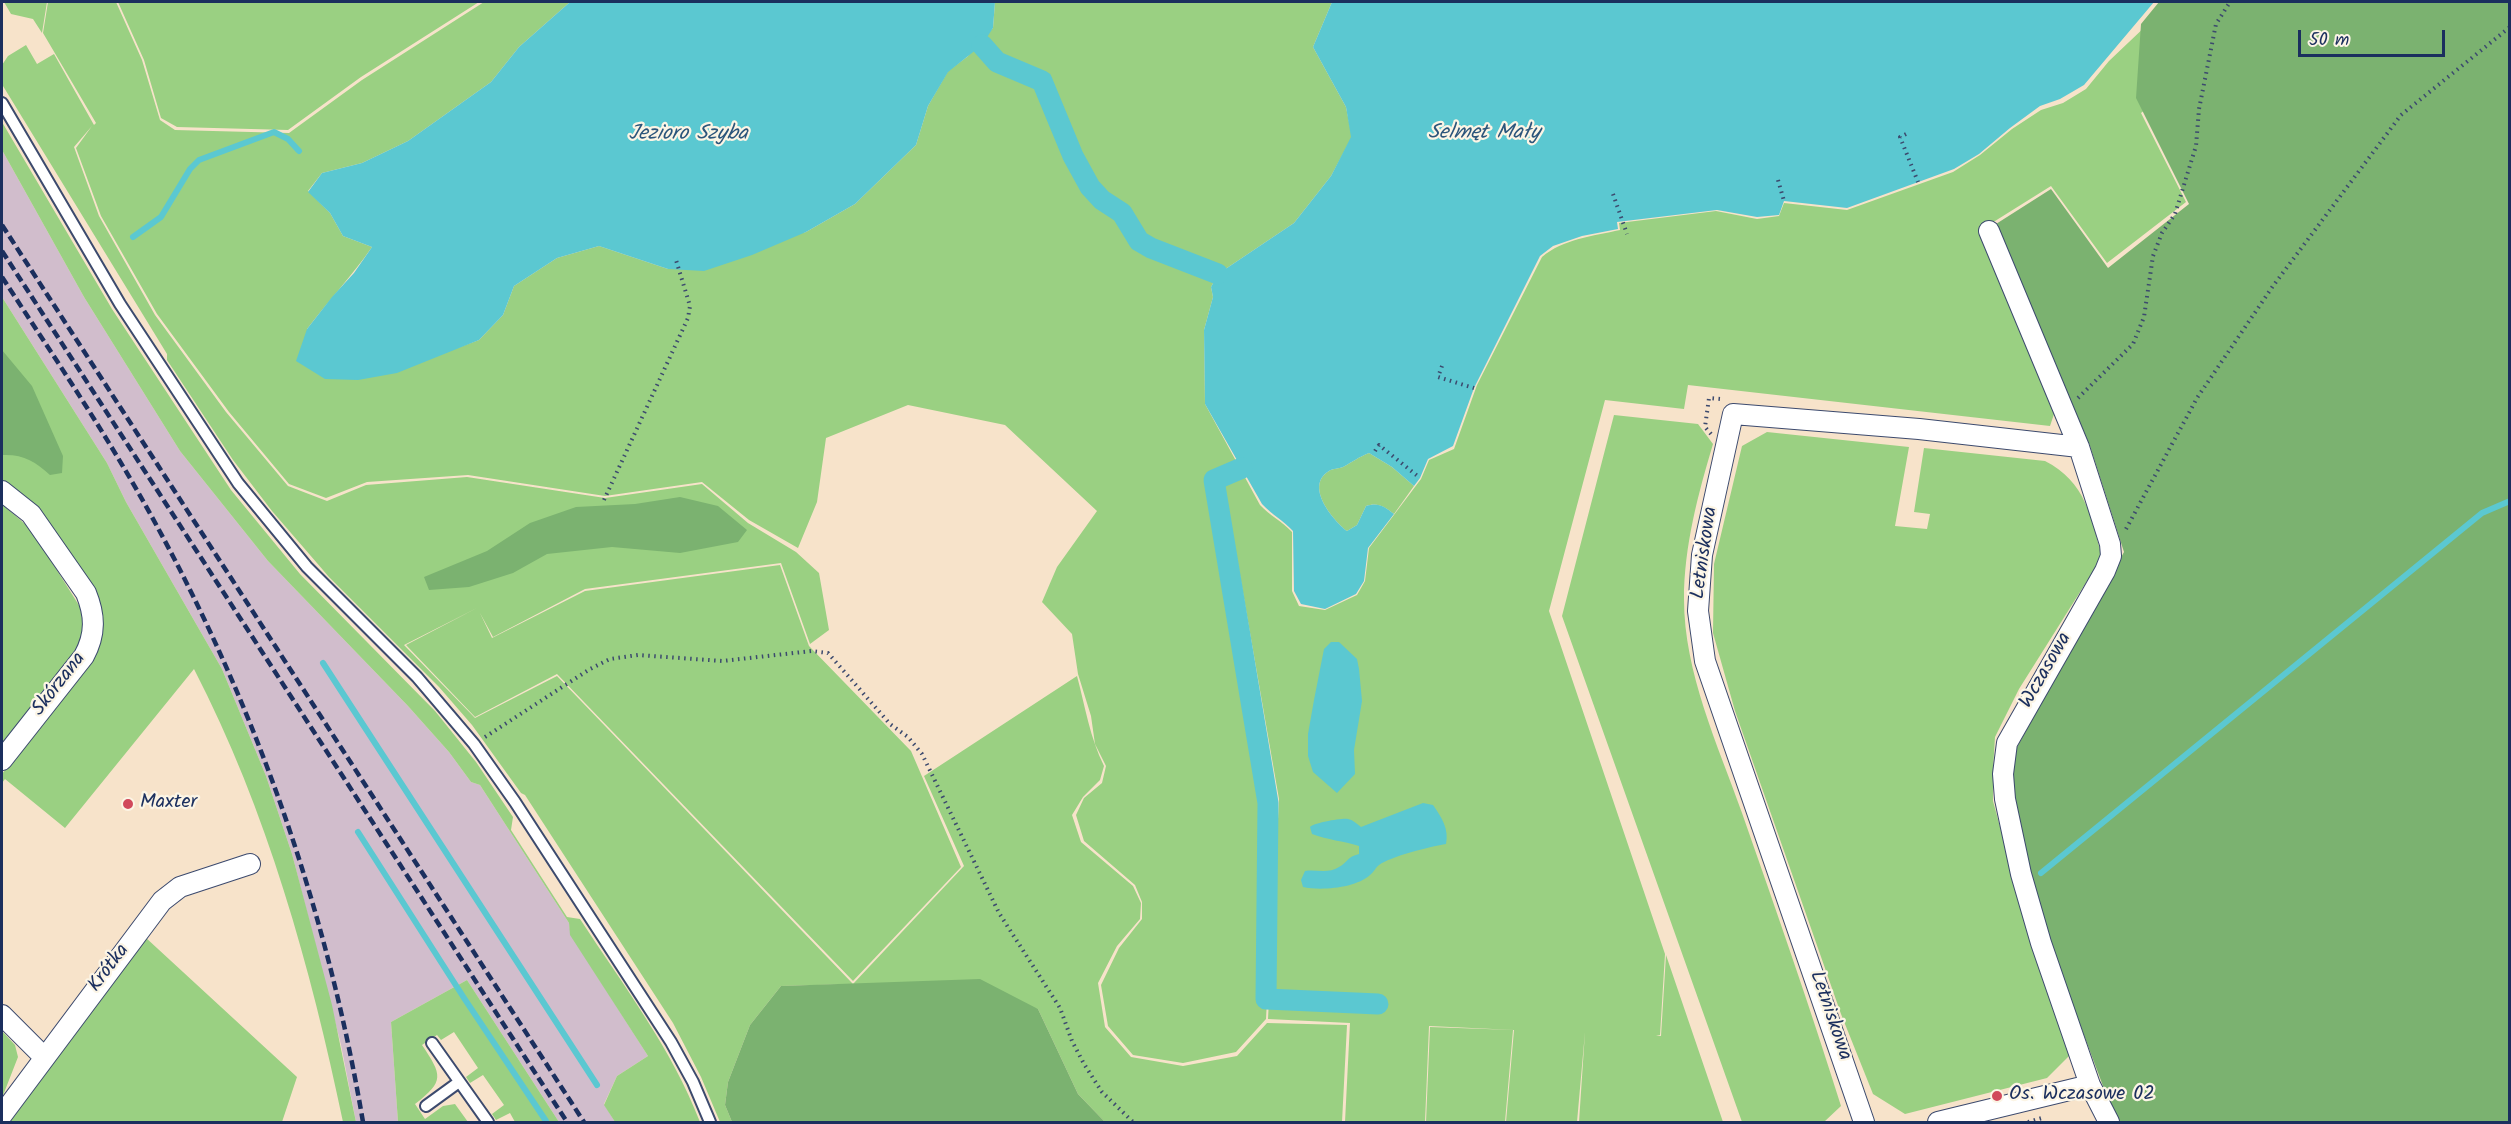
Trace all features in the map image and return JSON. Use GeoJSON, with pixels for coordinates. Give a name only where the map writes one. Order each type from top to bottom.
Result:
{"type":"FeatureCollection","features":[{"type":"Feature","properties":{"kind":"street"},"geometry":{"type":"LineString","coordinates":[[1989,231],[2079,447],[2110,544],[2111,556]]}},
{"type":"Feature","properties":{"kind":"street","name":"Letniskowa"},"geometry":{"type":"LineString","coordinates":[[1864,1122],[1705,661],[1698,611],[1702,555],[1733,414],[1919,429],[2079,447]]}},
{"type":"Feature","properties":{"kind":"street","name":"Skórzana"},"geometry":{"type":"LineString","coordinates":[[2,491],[31,514],[86,593],[94,629],[92,642],[84,656],[2,760]]}},
{"type":"Feature","properties":{"kind":"street","name":"Wczasowa"},"geometry":{"type":"LineString","coordinates":[[2109,1122],[2090,1085],[2041,943],[2021,874],[2005,799],[2003,774],[2007,742],[2105,571],[2111,556]]}},
{"type":"Feature","properties":{"kind":"street","name":"Krótka"},"geometry":{"type":"LineString","coordinates":[[2,1115],[171,892],[250,864]]}},
{"type":"Feature","properties":{"kind":"street"},"geometry":{"type":"LineString","coordinates":[[8,1021],[44,1057]]}},
{"type":"Feature","properties":{"kind":"street"},"geometry":{"type":"LineString","coordinates":[[1938,1122],[2090,1085]]}},
{"type":"Feature","properties":{"kind":"lane"},"geometry":{"type":"LineString","coordinates":[[2,103],[120,304],[238,483],[307,567],[417,677],[474,744],[515,802],[671,1042],[693,1082],[710,1122]]}},
{"type":"Feature","properties":{"kind":"lane"},"geometry":{"type":"LineString","coordinates":[[432,1043],[488,1122]]}},
{"type":"Feature","properties":{"kind":"lane"},"geometry":{"type":"LineString","coordinates":[[426,1106],[459,1082]]}},
{"type":"Feature","properties":{"kind":"path"},"geometry":{"type":"LineString","coordinates":[[2065,412],[2133,344],[2137,335],[2144,317],[2153,256],[2175,213],[2196,146],[2199,109],[2216,24],[2230,2]]}},
{"type":"Feature","properties":{"kind":"path"},"geometry":{"type":"LineString","coordinates":[[2111,556],[2197,398],[2272,286],[2401,115],[2510,27]]}},
{"type":"Feature","properties":{"kind":"path"},"geometry":{"type":"LineString","coordinates":[[1906,134],[1900,137],[1918,182]]}},
{"type":"Feature","properties":{"kind":"path"},"geometry":{"type":"LineString","coordinates":[[1778,180],[1784,201]]}},
{"type":"Feature","properties":{"kind":"path"},"geometry":{"type":"LineString","coordinates":[[1613,194],[1627,234]]}},
{"type":"Feature","properties":{"kind":"path"},"geometry":{"type":"LineString","coordinates":[[604,500],[688,318],[690,306],[676,260]]}},
{"type":"Feature","properties":{"kind":"path"},"geometry":{"type":"LineString","coordinates":[[1442,366],[1438,377],[1474,388]]}},
{"type":"Feature","properties":{"kind":"path"},"geometry":{"type":"LineString","coordinates":[[1716,442],[1705,427],[1709,398],[1721,399]]}},
{"type":"Feature","properties":{"kind":"path"},"geometry":{"type":"LineString","coordinates":[[1375,451],[1379,445],[1420,478]]}},
{"type":"Feature","properties":{"kind":"path"},"geometry":{"type":"LineString","coordinates":[[474,744],[590,669],[610,659],[638,655],[722,661],[812,651],[828,653],[890,724],[908,737],[922,754],[999,913],[1060,1008],[1072,1041],[1084,1064],[1102,1092],[1133,1122]]}},
{"type":"Feature","properties":{"kind":"shaded area"},"geometry":{"type":"Polygon","coordinates":[[[2,150],[84,297],[180,451],[268,561],[408,706],[449,752],[471,782],[480,785],[569,923],[571,935],[648,1056],[617,1076],[604,1104],[615,1122],[559,1122],[467,980],[391,1022],[398,1122],[356,1122],[341,1045],[292,854],[266,776],[222,669],[126,502],[107,463],[2,297],[2,150]]]}},
{"type":"Feature","properties":{"kind":"green space"},"geometry":{"type":"Polygon","coordinates":[[[4,2],[47,2],[42,33],[33,19],[11,14],[4,2]]]}},
{"type":"Feature","properties":{"kind":"green space"},"geometry":{"type":"Polygon","coordinates":[[[48,2],[116,2],[142,60],[160,120],[175,130],[289,133],[362,80],[484,2],[570,2],[519,47],[491,82],[408,141],[362,163],[322,173],[308,191],[330,213],[343,236],[372,247],[307,329],[441,354],[479,340],[503,315],[514,286],[557,258],[599,246],[668,269],[806,232],[855,204],[916,145],[928,106],[948,71],[967,57],[993,28],[995,2],[1332,2],[1313,47],[1346,107],[1352,137],[1331,176],[1294,223],[1218,274],[1211,287],[1213,297],[1204,330],[1205,404],[1260,505],[1292,532],[1292,591],[1299,606],[1325,610],[1357,595],[1365,581],[1369,548],[1421,479],[1429,460],[1454,449],[1477,385],[1542,257],[1559,246],[1620,230],[1619,223],[1716,211],[1757,219],[1779,216],[1784,203],[1847,210],[1953,172],[2041,110],[2063,103],[2086,89],[2109,61],[2149,23],[2183,80],[2141,113],[2186,202],[2107,263],[2051,186],[1979,231],[2055,411],[2050,426],[1688,385],[1684,409],[1605,400],[1549,611],[1665,954],[1660,1035],[1656,1036],[1661,1036],[1666,955],[1723,1122],[1579,1122],[1585,1032],[1577,1122],[1506,1122],[1514,1030],[1429,1026],[1425,1122],[1345,1122],[1350,1023],[1268,1019],[1279,799],[1231,524],[1277,800],[1266,1019],[1236,1052],[1183,1063],[1133,1055],[1108,1026],[1101,985],[1119,948],[1142,919],[1142,902],[1135,885],[1084,841],[1076,815],[1084,798],[1102,783],[1106,766],[1095,744],[1091,716],[1078,674],[1072,634],[1042,602],[1057,567],[1097,511],[1005,425],[908,405],[826,438],[817,502],[798,548],[749,520],[702,482],[605,496],[468,475],[367,482],[326,498],[289,484],[229,412],[157,314],[101,216],[76,148],[92,126],[74,147],[99,216],[155,315],[226,412],[288,486],[327,501],[366,485],[467,477],[605,498],[702,484],[748,523],[796,552],[819,573],[829,630],[810,644],[781,563],[585,589],[493,637],[480,613],[492,638],[585,591],[780,565],[809,646],[911,751],[961,867],[853,981],[557,674],[475,717],[406,645],[477,608],[404,645],[475,718],[557,676],[853,984],[781,986],[750,1025],[728,1082],[725,1105],[732,1122],[720,1122],[701,1077],[673,1023],[525,795],[521,793],[472,725],[439,687],[329,577],[272,511],[233,460],[167,360],[167,354],[3,86],[2,65],[8,56],[26,45],[37,64],[54,54],[94,125],[96,123],[43,33],[48,2]]]}},
{"type":"Feature","properties":{"kind":"green space"},"geometry":{"type":"Polygon","coordinates":[[[118,2],[479,2],[361,77],[288,130],[177,127],[161,118],[144,60],[118,2]]]}},
{"type":"Feature","properties":{"kind":"green space"},"geometry":{"type":"Polygon","coordinates":[[[2159,2],[2509,2],[2509,1122],[2120,1122],[2106,1094],[2048,939],[2024,849],[2012,788],[2015,751],[2124,552],[2090,446],[1996,224],[2051,189],[2108,268],[2189,204],[2136,98],[2141,24],[2159,2]]]}},
{"type":"Feature","properties":{"kind":"green space"},"geometry":{"type":"Polygon","coordinates":[[[2,122],[112,309],[231,490],[300,574],[435,711],[476,762],[513,817],[511,830],[567,917],[580,919],[646,1018],[689,1095],[700,1122],[615,1122],[604,1105],[617,1076],[648,1056],[570,935],[569,923],[480,785],[471,782],[449,752],[408,706],[268,561],[180,451],[84,297],[2,150],[2,122]]]}},
{"type":"Feature","properties":{"kind":"green space"},"geometry":{"type":"Polygon","coordinates":[[[2,297],[107,463],[126,502],[222,669],[266,776],[292,854],[332,1005],[356,1122],[343,1122],[316,1006],[284,891],[244,778],[194,669],[65,828],[5,779],[2,783],[2,774],[96,653],[103,625],[101,608],[94,592],[54,531],[26,498],[2,481],[2,297]]]}},
{"type":"Feature","properties":{"kind":"green space"},"geometry":{"type":"Polygon","coordinates":[[[2,350],[32,386],[63,456],[62,473],[50,475],[28,459],[2,455],[2,350]]]}},
{"type":"Feature","properties":{"kind":"green space"},"geometry":{"type":"Polygon","coordinates":[[[1614,415],[1698,424],[1713,444],[1697,501],[1686,560],[1684,599],[1690,654],[1713,735],[1780,922],[1841,1106],[1824,1122],[1742,1122],[1562,616],[1614,415]]]}},
{"type":"Feature","properties":{"kind":"green space"},"geometry":{"type":"Polygon","coordinates":[[[1767,432],[1909,447],[1895,526],[1927,529],[1930,514],[1914,512],[1924,448],[2045,461],[2070,479],[2085,502],[2102,557],[2019,689],[1995,737],[1993,801],[2015,882],[2071,1054],[2047,1078],[1905,1114],[1873,1094],[1841,1014],[1735,711],[1713,633],[1714,564],[1742,446],[1767,432]]]}},
{"type":"Feature","properties":{"kind":"green space"},"geometry":{"type":"Polygon","coordinates":[[[1369,453],[1392,467],[1414,486],[1394,514],[1374,504],[1366,506],[1357,525],[1347,531],[1323,502],[1319,485],[1322,477],[1332,469],[1343,467],[1369,453]]]}},
{"type":"Feature","properties":{"kind":"green space"},"geometry":{"type":"Polygon","coordinates":[[[680,497],[718,506],[747,530],[738,542],[680,553],[612,547],[547,554],[513,573],[469,587],[429,590],[424,577],[487,551],[530,523],[576,507],[635,504],[680,497]]]}},
{"type":"Feature","properties":{"kind":"green space"},"geometry":{"type":"Polygon","coordinates":[[[2,504],[25,524],[40,543],[80,607],[84,630],[76,651],[2,745],[2,504]]]}},
{"type":"Feature","properties":{"kind":"green space"},"geometry":{"type":"Polygon","coordinates":[[[1077,676],[1091,733],[1104,766],[1100,780],[1083,797],[1072,815],[1081,842],[1133,886],[1141,903],[1140,919],[1117,946],[1098,983],[1105,1027],[1131,1057],[1183,1066],[1237,1056],[1267,1023],[1347,1025],[1342,1122],[1105,1122],[1078,1094],[1038,1009],[853,984],[964,866],[924,776],[1077,676]]]}},
{"type":"Feature","properties":{"kind":"green space"},"geometry":{"type":"Polygon","coordinates":[[[145,937],[297,1077],[282,1122],[8,1122],[145,937]]]}},
{"type":"Feature","properties":{"kind":"green space"},"geometry":{"type":"Polygon","coordinates":[[[980,979],[1038,1009],[1078,1094],[1105,1122],[732,1122],[725,1105],[728,1082],[750,1025],[781,986],[980,979]]]}},
{"type":"Feature","properties":{"kind":"green space"},"geometry":{"type":"Polygon","coordinates":[[[467,980],[559,1122],[515,1122],[510,1113],[496,1120],[492,1114],[504,1105],[483,1075],[470,1083],[466,1077],[478,1068],[454,1032],[441,1040],[437,1035],[422,1045],[434,1064],[437,1077],[432,1089],[415,1104],[425,1119],[443,1106],[455,1104],[468,1122],[398,1122],[391,1022],[467,980]]]}},
{"type":"Feature","properties":{"kind":"green space"},"geometry":{"type":"Polygon","coordinates":[[[1430,1027],[1513,1030],[1505,1122],[1426,1122],[1430,1027]]]}},
{"type":"Feature","properties":{"kind":"green space"},"geometry":{"type":"Polygon","coordinates":[[[2,1031],[15,1045],[18,1057],[2,1098],[2,1031]]]}},
{"type":"Feature","properties":{"kind":"water","name":"Jezioro Szyba"},"geometry":{"type":"Polygon","coordinates":[[[570,2],[995,2],[993,28],[982,45],[948,72],[928,106],[916,145],[855,204],[806,232],[752,255],[704,271],[668,269],[599,246],[557,258],[514,286],[503,315],[479,340],[397,373],[358,380],[325,379],[296,361],[307,329],[354,273],[372,247],[343,236],[330,213],[308,192],[322,173],[362,163],[408,141],[491,82],[519,47],[570,2]]]}},
{"type":"Feature","properties":{"kind":"water","name":"Selmęt Mały"},"geometry":{"type":"Polygon","coordinates":[[[1332,2],[2154,2],[2084,85],[2060,99],[2040,106],[1979,154],[1954,169],[1847,208],[1784,201],[1779,215],[1757,217],[1717,210],[1617,222],[1618,229],[1582,236],[1553,246],[1540,256],[1474,388],[1453,446],[1428,459],[1414,486],[1392,467],[1369,453],[1343,467],[1331,470],[1322,477],[1319,485],[1323,502],[1347,531],[1357,525],[1366,506],[1381,505],[1394,514],[1368,548],[1364,581],[1356,594],[1325,609],[1301,604],[1294,591],[1293,531],[1262,504],[1205,404],[1204,330],[1213,297],[1211,287],[1218,274],[1294,223],[1331,176],[1351,137],[1346,107],[1313,47],[1332,2]]]}},
{"type":"Feature","properties":{"kind":"water"},"geometry":{"type":"Polygon","coordinates":[[[1331,642],[1339,642],[1357,659],[1362,701],[1354,750],[1355,774],[1337,793],[1313,772],[1308,756],[1308,734],[1324,649],[1331,642]]]}},
{"type":"Feature","properties":{"kind":"water"},"geometry":{"type":"Polygon","coordinates":[[[1423,803],[1433,805],[1442,819],[1446,828],[1446,844],[1421,849],[1384,862],[1364,879],[1347,886],[1319,889],[1303,887],[1301,880],[1305,871],[1335,869],[1359,854],[1359,846],[1312,834],[1310,827],[1312,825],[1348,819],[1361,827],[1423,803]]]}},
{"type":"Feature","properties":{"kind":"waterway"},"geometry":{"type":"LineString","coordinates":[[982,45],[997,62],[1042,81],[1073,156],[1090,187],[1102,200],[1122,213],[1139,241],[1151,248],[1218,274]]}},
{"type":"Feature","properties":{"kind":"waterway"},"geometry":{"type":"LineString","coordinates":[[133,237],[161,217],[190,169],[199,160],[274,132],[288,139],[299,151]]}},
{"type":"Feature","properties":{"kind":"waterway"},"geometry":{"type":"LineString","coordinates":[[1242,468],[1214,480],[1268,803],[1266,999],[1378,1004]]}},
{"type":"Feature","properties":{"kind":"waterway"},"geometry":{"type":"LineString","coordinates":[[2041,873],[2482,513],[2510,501]]}},
{"type":"Feature","properties":{"kind":"waterway"},"geometry":{"type":"LineString","coordinates":[[323,663],[597,1085]]}},
{"type":"Feature","properties":{"kind":"waterway"},"geometry":{"type":"LineString","coordinates":[[358,832],[546,1121]]}},
{"type":"Feature","properties":{"kind":"railway"},"geometry":{"type":"LineString","coordinates":[[2,225],[584,1122]]}},
{"type":"Feature","properties":{"kind":"railway"},"geometry":{"type":"LineString","coordinates":[[2,251],[567,1122]]}},
{"type":"Feature","properties":{"kind":"railway"},"geometry":{"type":"LineString","coordinates":[[2,277],[141,497],[195,600],[228,671],[258,744],[309,892],[330,968],[363,1122]]}},
{"type":"Feature","properties":{"kind":"place","name":"Maxter"},"geometry":{"type":"Point","coordinates":[128,804]}},
{"type":"Feature","properties":{"kind":"place","name":"Os. Wczasowe 02"},"geometry":{"type":"Point","coordinates":[1997,1096]}}]}
